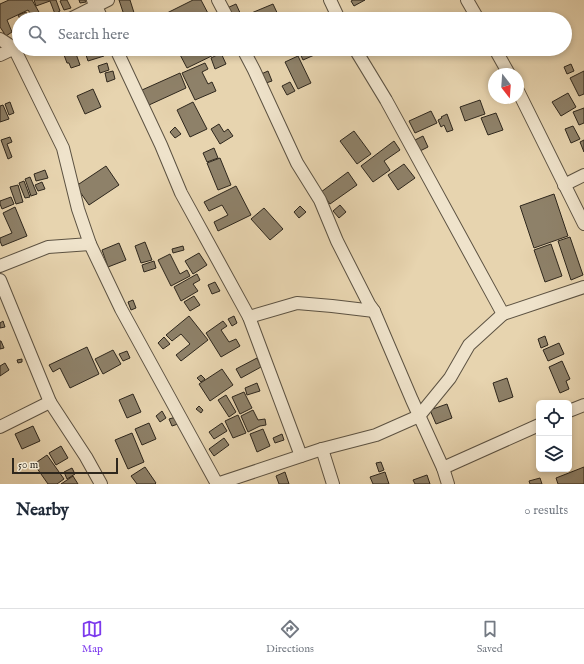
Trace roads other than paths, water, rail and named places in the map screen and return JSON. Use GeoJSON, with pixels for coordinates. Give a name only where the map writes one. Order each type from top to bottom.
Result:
{"type":"FeatureCollection","features":[{"type":"Feature","properties":{"kind":"street"},"geometry":{"type":"LineString","coordinates":[[80,12],[94,3],[108,0]]}},
{"type":"Feature","properties":{"kind":"street"},"geometry":{"type":"LineString","coordinates":[[218,0],[224,12]]}},
{"type":"Feature","properties":{"kind":"street"},"geometry":{"type":"LineString","coordinates":[[330,0],[336,12]]}},
{"type":"Feature","properties":{"kind":"street"},"geometry":{"type":"LineString","coordinates":[[467,0],[474,12]]}},
{"type":"Feature","properties":{"kind":"street"},"geometry":{"type":"LineString","coordinates":[[94,3],[98,12]]}},
{"type":"Feature","properties":{"kind":"street"},"geometry":{"type":"LineString","coordinates":[[0,40],[12,45]]}},
{"type":"Feature","properties":{"kind":"street"},"geometry":{"type":"LineString","coordinates":[[0,55],[12,49]]}},
{"type":"Feature","properties":{"kind":"street"},"geometry":{"type":"LineString","coordinates":[[20,56],[63,148],[78,209],[90,244],[121,309],[217,484],[322,449],[376,435],[419,416],[450,378],[469,345],[503,314],[584,287]]}},
{"type":"Feature","properties":{"kind":"street"},"geometry":{"type":"LineString","coordinates":[[119,56],[161,144],[181,193],[249,317],[301,456]]}},
{"type":"Feature","properties":{"kind":"street"},"geometry":{"type":"LineString","coordinates":[[247,56],[298,163],[320,200],[337,240],[374,312],[443,468],[448,484]]}},
{"type":"Feature","properties":{"kind":"street"},"geometry":{"type":"LineString","coordinates":[[359,56],[386,100],[503,314]]}},
{"type":"Feature","properties":{"kind":"street"},"geometry":{"type":"LineString","coordinates":[[499,56],[506,68]]}},
{"type":"Feature","properties":{"kind":"street"},"geometry":{"type":"LineString","coordinates":[[524,103],[584,224]]}},
{"type":"Feature","properties":{"kind":"street"},"geometry":{"type":"LineString","coordinates":[[564,185],[584,175]]}},
{"type":"Feature","properties":{"kind":"street"},"geometry":{"type":"LineString","coordinates":[[0,266],[48,247],[90,244]]}},
{"type":"Feature","properties":{"kind":"street"},"geometry":{"type":"LineString","coordinates":[[0,280],[50,402],[86,457],[101,484]]}},
{"type":"Feature","properties":{"kind":"street"},"geometry":{"type":"LineString","coordinates":[[249,317],[297,303],[374,312]]}},
{"type":"Feature","properties":{"kind":"street"},"geometry":{"type":"LineString","coordinates":[[0,427],[50,402]]}},
{"type":"Feature","properties":{"kind":"street"},"geometry":{"type":"LineString","coordinates":[[572,410],[584,405]]}},
{"type":"Feature","properties":{"kind":"street"},"geometry":{"type":"LineString","coordinates":[[443,468],[536,426]]}},
{"type":"Feature","properties":{"kind":"street"},"geometry":{"type":"LineString","coordinates":[[322,449],[333,484]]}}]}
